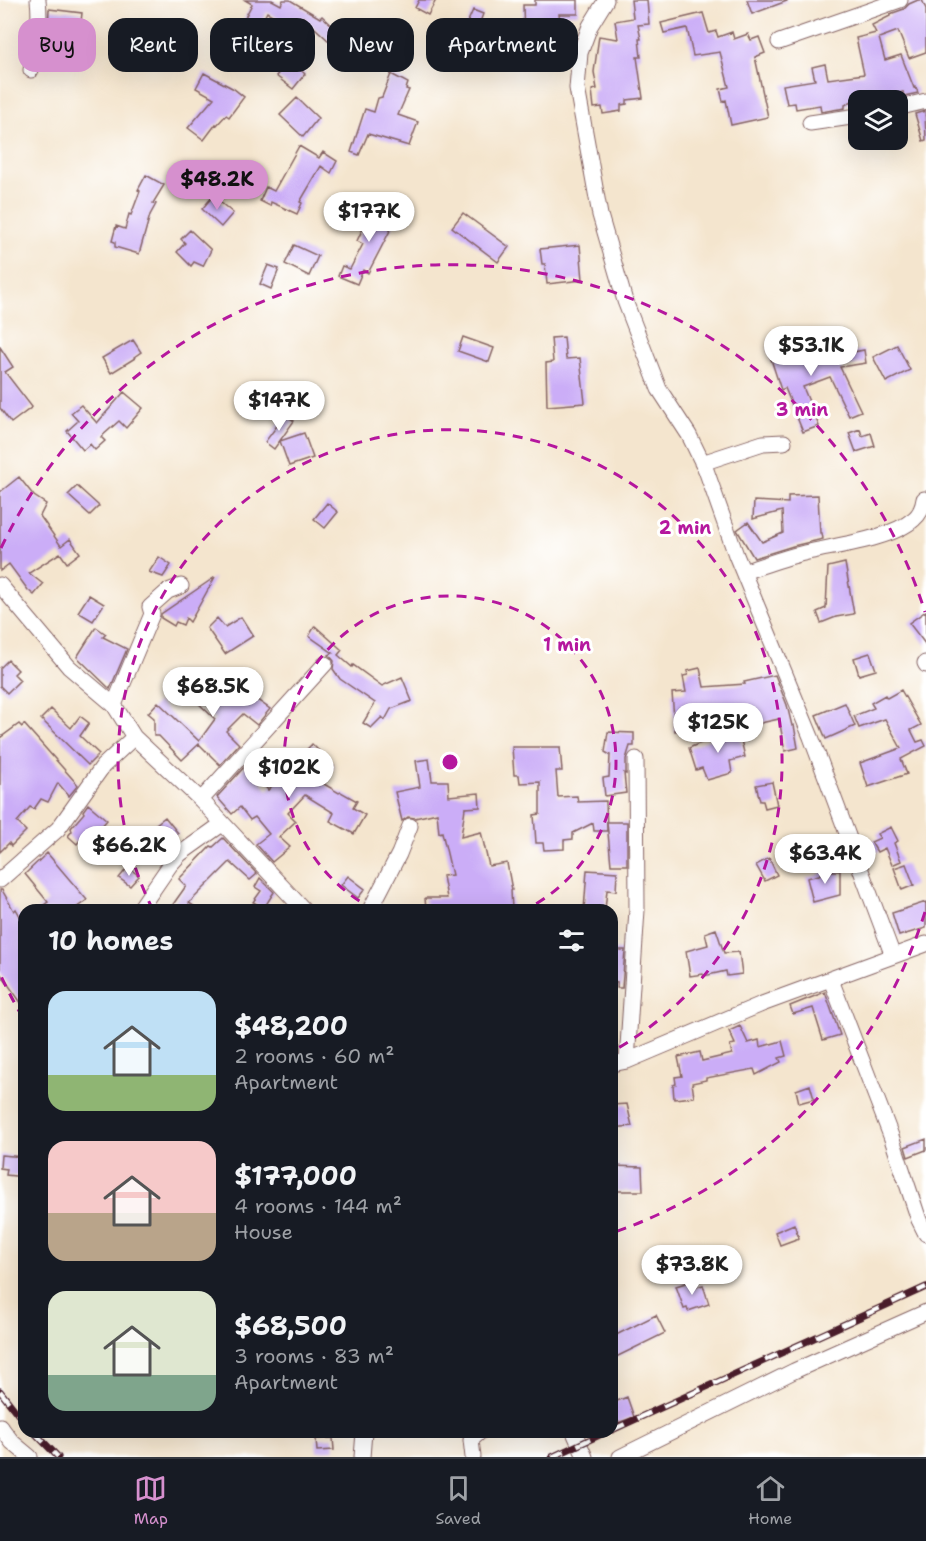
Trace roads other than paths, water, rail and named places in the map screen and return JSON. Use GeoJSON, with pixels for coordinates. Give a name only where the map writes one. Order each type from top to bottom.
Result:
{"type":"FeatureCollection","features":[{"type":"Feature","properties":{"kind":"street"},"geometry":{"type":"LineString","coordinates":[[38,0],[40,18]]}},
{"type":"Feature","properties":{"kind":"street"},"geometry":{"type":"LineString","coordinates":[[606,0],[590,26],[580,53],[577,88],[600,215],[625,300],[659,389],[689,435],[702,463],[743,572],[811,737],[893,956]]}},
{"type":"Feature","properties":{"kind":"street"},"geometry":{"type":"LineString","coordinates":[[779,42],[900,0]]}},
{"type":"Feature","properties":{"kind":"street"},"geometry":{"type":"LineString","coordinates":[[908,105],[926,101]]}},
{"type":"Feature","properties":{"kind":"street"},"geometry":{"type":"LineString","coordinates":[[810,123],[848,117]]}},
{"type":"Feature","properties":{"kind":"street"},"geometry":{"type":"LineString","coordinates":[[702,463],[763,442],[784,442]]}},
{"type":"Feature","properties":{"kind":"street"},"geometry":{"type":"LineString","coordinates":[[743,572],[797,555],[884,534],[916,518],[924,498]]}},
{"type":"Feature","properties":{"kind":"street"},"geometry":{"type":"LineString","coordinates":[[0,585],[69,667],[114,705],[134,737],[201,800],[294,904]]}},
{"type":"Feature","properties":{"kind":"street"},"geometry":{"type":"LineString","coordinates":[[114,705],[152,614],[150,607],[168,591],[181,586]]}},
{"type":"Feature","properties":{"kind":"street"},"geometry":{"type":"LineString","coordinates":[[201,800],[325,664]]}},
{"type":"Feature","properties":{"kind":"street"},"geometry":{"type":"LineString","coordinates":[[0,880],[58,829],[103,766],[134,737]]}},
{"type":"Feature","properties":{"kind":"street"},"geometry":{"type":"LineString","coordinates":[[636,759],[637,910],[619,1062],[762,1004],[926,944]]}},
{"type":"Feature","properties":{"kind":"street"},"geometry":{"type":"LineString","coordinates":[[143,904],[170,865],[180,855],[222,825]]}},
{"type":"Feature","properties":{"kind":"street"},"geometry":{"type":"LineString","coordinates":[[373,904],[399,854],[410,826]]}},
{"type":"Feature","properties":{"kind":"street"},"geometry":{"type":"LineString","coordinates":[[831,980],[926,1234]]}},
{"type":"Feature","properties":{"kind":"street"},"geometry":{"type":"LineString","coordinates":[[620,1457],[794,1371],[926,1312]]}},
{"type":"Feature","properties":{"kind":"street"},"geometry":{"type":"LineString","coordinates":[[0,1426],[12,1442],[30,1457]]}},
{"type":"Feature","properties":{"kind":"street"},"geometry":{"type":"LineString","coordinates":[[362,1457],[364,1438]]}},
{"type":"Feature","properties":{"kind":"street"},"geometry":{"type":"LineString","coordinates":[[473,1438],[471,1440],[473,1457]]}},
{"type":"Feature","properties":{"kind":"street"},"geometry":{"type":"LineString","coordinates":[[577,1438],[585,1457]]}},
{"type":"Feature","properties":{"kind":"railway"},"geometry":{"type":"LineString","coordinates":[[618,1427],[926,1287]]}},
{"type":"Feature","properties":{"kind":"railway"},"geometry":{"type":"LineString","coordinates":[[0,1391],[18,1414]]}},
{"type":"Feature","properties":{"kind":"railway"},"geometry":{"type":"LineString","coordinates":[[40,1438],[58,1457]]}},
{"type":"Feature","properties":{"kind":"railway"},"geometry":{"type":"LineString","coordinates":[[552,1457],[593,1438]]}}]}
